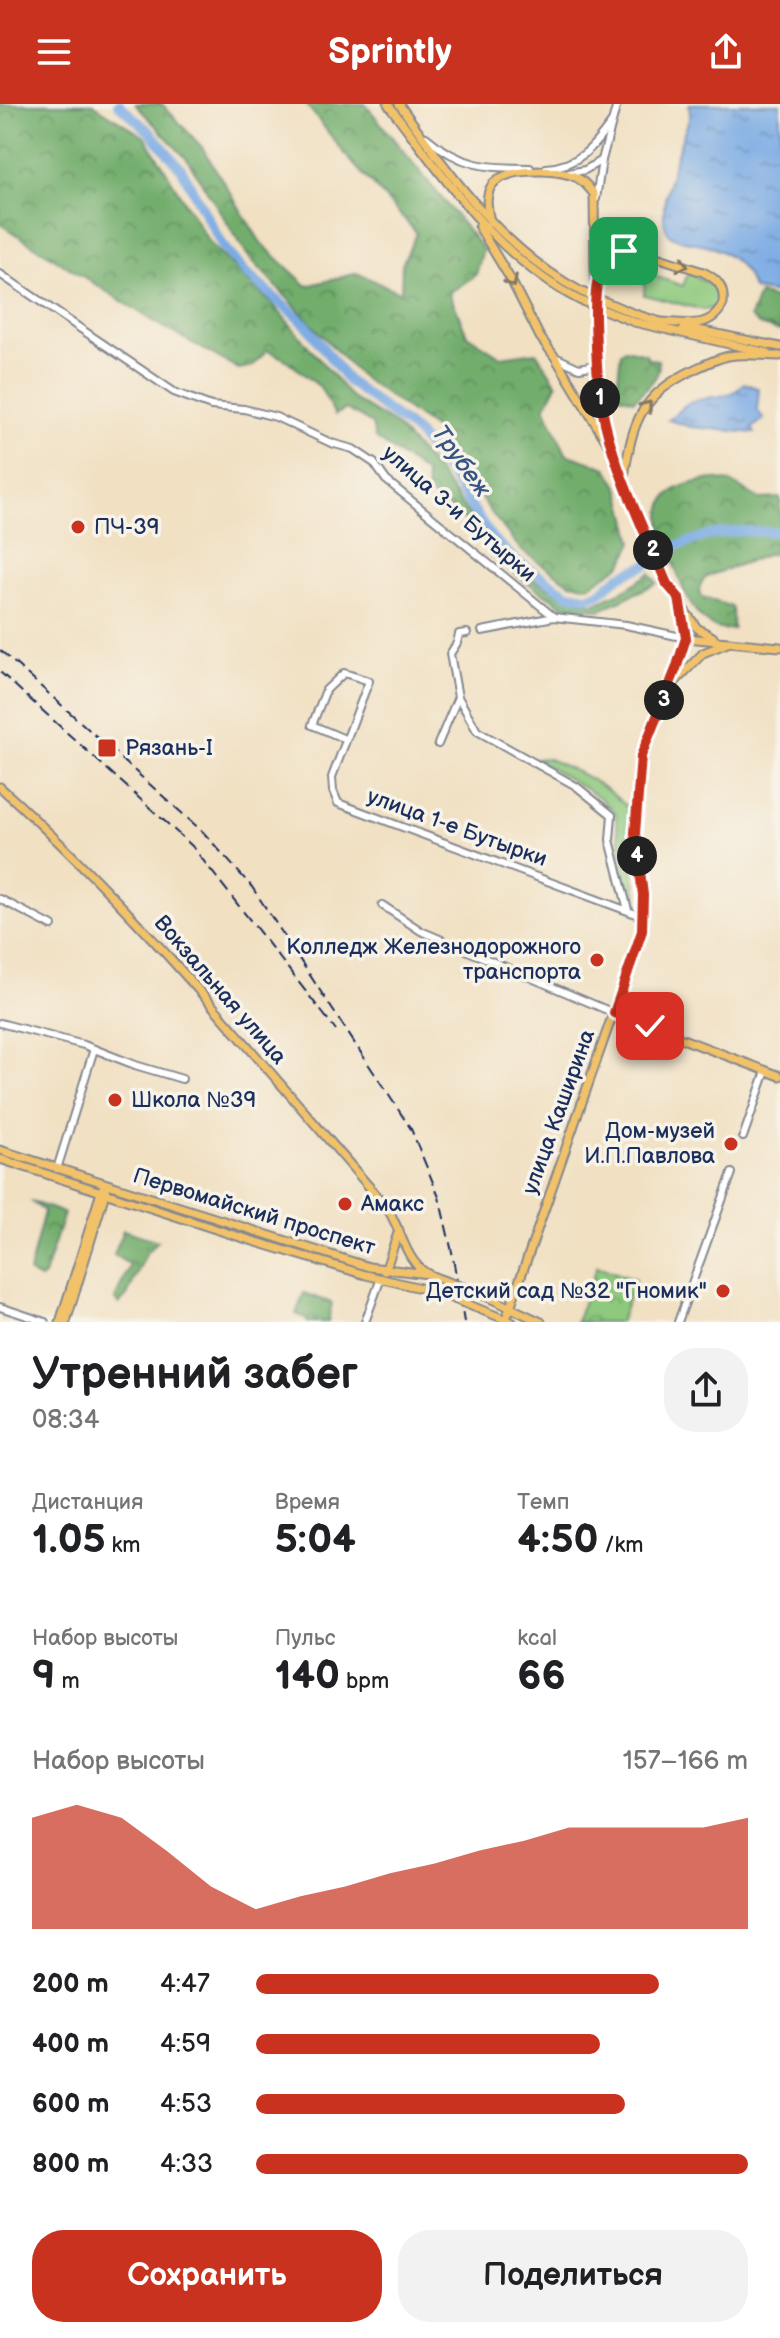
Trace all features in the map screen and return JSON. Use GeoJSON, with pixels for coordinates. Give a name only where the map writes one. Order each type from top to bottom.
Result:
{"type":"FeatureCollection","features":[{"type":"Feature","properties":{"kind":"main road"},"geometry":{"type":"LineString","coordinates":[[388,104],[473,214],[500,245],[523,264],[580,296],[634,318],[780,355]]}},
{"type":"Feature","properties":{"kind":"main road"},"geometry":{"type":"LineString","coordinates":[[399,104],[490,222],[531,260],[580,296]]}},
{"type":"Feature","properties":{"kind":"main road"},"geometry":{"type":"LineString","coordinates":[[490,222],[487,201],[490,187],[495,181],[515,172],[559,173],[579,179],[594,194],[596,365],[612,451],[667,584],[697,628],[722,640]]}},
{"type":"Feature","properties":{"kind":"main road"},"geometry":{"type":"LineString","coordinates":[[473,214],[540,337],[612,451]]}},
{"type":"Feature","properties":{"kind":"main road"},"geometry":{"type":"LineString","coordinates":[[595,282],[609,259],[616,253],[632,250],[703,272],[714,277],[720,285],[723,304],[713,319],[696,324],[661,322]]}},
{"type":"Feature","properties":{"kind":"main road"},"geometry":{"type":"LineString","coordinates":[[634,318],[780,347]]}},
{"type":"Feature","properties":{"kind":"main road"},"geometry":{"type":"LineString","coordinates":[[623,479],[634,425],[658,393],[691,371],[722,358],[780,355]]}},
{"type":"Feature","properties":{"kind":"main road"},"geometry":{"type":"LineString","coordinates":[[679,598],[686,638],[780,647]]}},
{"type":"Feature","properties":{"kind":"main road","name":"улица Каширина"},"geometry":{"type":"LineString","coordinates":[[509,1321],[510,1308],[642,931],[644,917],[635,833],[639,769],[641,756],[686,638]]}},
{"type":"Feature","properties":{"kind":"main road"},"geometry":{"type":"LineString","coordinates":[[668,691],[703,653],[733,641]]}},
{"type":"Feature","properties":{"kind":"main road","name":"Вокзальная улица"},"geometry":{"type":"LineString","coordinates":[[0,787],[71,853],[129,914],[364,1181],[390,1212],[415,1265],[428,1274]]}},
{"type":"Feature","properties":{"kind":"main road"},"geometry":{"type":"LineString","coordinates":[[614,1013],[780,1076]]}},
{"type":"Feature","properties":{"kind":"main road","name":"Первомайский проспект"},"geometry":{"type":"LineString","coordinates":[[0,1150],[104,1188]]}},
{"type":"Feature","properties":{"kind":"main road","name":"Первомайский проспект"},"geometry":{"type":"LineString","coordinates":[[0,1159],[242,1228],[433,1291],[509,1321]]}},
{"type":"Feature","properties":{"kind":"main road"},"geometry":{"type":"LineString","coordinates":[[60,1322],[104,1188]]}},
{"type":"Feature","properties":{"kind":"main road"},"geometry":{"type":"LineString","coordinates":[[66,1322],[104,1188]]}},
{"type":"Feature","properties":{"kind":"main road"},"geometry":{"type":"LineString","coordinates":[[383,1274],[399,1228]]}},
{"type":"Feature","properties":{"kind":"main road"},"geometry":{"type":"LineString","coordinates":[[394,1246],[401,1243],[408,1249],[405,1264],[399,1271]]}},
{"type":"Feature","properties":{"kind":"main road","name":"Первомайский проспект"},"geometry":{"type":"LineString","coordinates":[[383,1274],[399,1271],[428,1274],[479,1293],[541,1322]]}},
{"type":"Feature","properties":{"kind":"street"},"geometry":{"type":"LineString","coordinates":[[595,202],[617,104]]}},
{"type":"Feature","properties":{"kind":"street"},"geometry":{"type":"LineString","coordinates":[[420,133],[442,151],[470,164],[549,168],[577,161],[597,143],[611,123]]}},
{"type":"Feature","properties":{"kind":"street"},"geometry":{"type":"LineString","coordinates":[[559,173],[585,170],[602,160]]}},
{"type":"Feature","properties":{"kind":"street","name":"улица 3-и Бутырки"},"geometry":{"type":"LineString","coordinates":[[0,274],[174,392],[211,406],[244,409],[276,417],[331,443],[353,449],[374,463],[386,480],[554,617]]}},
{"type":"Feature","properties":{"kind":"street"},"geometry":{"type":"LineString","coordinates":[[555,357],[579,368],[596,365]]}},
{"type":"Feature","properties":{"kind":"street"},"geometry":{"type":"LineString","coordinates":[[484,631],[554,617],[626,625],[686,638]]}},
{"type":"Feature","properties":{"kind":"street"},"geometry":{"type":"LineString","coordinates":[[467,633],[459,634],[450,654],[458,697],[477,731],[576,786],[612,815],[610,840],[628,910]]}},
{"type":"Feature","properties":{"kind":"street","name":"улица 1-е Бутырки"},"geometry":{"type":"LineString","coordinates":[[345,739],[312,725],[326,690],[344,673],[369,681],[332,777],[338,803],[644,917]]}},
{"type":"Feature","properties":{"kind":"street"},"geometry":{"type":"LineString","coordinates":[[438,744],[458,697]]}},
{"type":"Feature","properties":{"kind":"street"},"geometry":{"type":"LineString","coordinates":[[0,899],[52,926]]}},
{"type":"Feature","properties":{"kind":"street"},"geometry":{"type":"LineString","coordinates":[[382,905],[421,931],[614,1013]]}},
{"type":"Feature","properties":{"kind":"street"},"geometry":{"type":"LineString","coordinates":[[0,1023],[94,1049],[182,1079]]}},
{"type":"Feature","properties":{"kind":"street"},"geometry":{"type":"LineString","coordinates":[[57,1169],[94,1049]]}},
{"type":"Feature","properties":{"kind":"street"},"geometry":{"type":"LineString","coordinates":[[743,1137],[766,1071]]}},
{"type":"Feature","properties":{"kind":"street"},"geometry":{"type":"LineString","coordinates":[[678,1322],[732,1173]]}},
{"type":"Feature","properties":{"kind":"street"},"geometry":{"type":"LineString","coordinates":[[365,1322],[383,1274]]}},
{"type":"Feature","properties":{"kind":"street"},"geometry":{"type":"LineString","coordinates":[[0,1307],[45,1322]]}},
{"type":"Feature","properties":{"kind":"green space"},"geometry":{"type":"Polygon","coordinates":[[[0,104],[93,104],[146,138],[209,242],[271,302],[352,398],[394,424],[434,467],[496,551],[523,574],[564,596],[594,604],[628,588],[650,573],[657,583],[600,610],[562,605],[491,555],[485,541],[462,517],[428,493],[425,473],[375,438],[372,424],[346,409],[335,415],[320,387],[285,359],[267,350],[253,366],[239,369],[158,324],[0,224],[0,104]]]}},
{"type":"Feature","properties":{"kind":"green space"},"geometry":{"type":"Polygon","coordinates":[[[135,104],[162,104],[202,147],[261,243],[307,286],[357,273],[401,293],[402,264],[417,233],[349,159],[306,104],[365,104],[483,249],[476,275],[449,293],[467,335],[501,357],[536,352],[557,384],[545,407],[566,454],[607,468],[620,490],[633,542],[622,564],[589,586],[570,583],[521,550],[490,511],[434,428],[360,376],[248,256],[187,159],[135,104]]]}},
{"type":"Feature","properties":{"kind":"green space"},"geometry":{"type":"Polygon","coordinates":[[[645,258],[654,262],[654,276],[683,286],[688,273],[711,284],[718,291],[718,300],[713,308],[704,310],[644,295],[645,258]]]}},
{"type":"Feature","properties":{"kind":"green space"},"geometry":{"type":"Polygon","coordinates":[[[759,294],[780,301],[780,331],[759,325],[750,317],[759,294]]]}},
{"type":"Feature","properties":{"kind":"green space"},"geometry":{"type":"Polygon","coordinates":[[[625,349],[658,360],[656,377],[634,400],[620,396],[618,378],[621,352],[625,349]]]}},
{"type":"Feature","properties":{"kind":"green space"},"geometry":{"type":"Polygon","coordinates":[[[713,479],[730,482],[760,499],[780,498],[780,554],[769,554],[708,576],[700,585],[701,597],[732,607],[733,629],[718,629],[705,622],[695,610],[678,577],[662,530],[663,506],[673,491],[713,479]]]}},
{"type":"Feature","properties":{"kind":"green space"},"geometry":{"type":"Polygon","coordinates":[[[546,758],[590,779],[628,808],[628,836],[639,911],[631,908],[615,812],[599,797],[536,759],[546,758]]]}},
{"type":"Feature","properties":{"kind":"green space"},"geometry":{"type":"Polygon","coordinates":[[[30,1201],[64,1213],[44,1276],[40,1279],[29,1273],[44,1211],[30,1201]]]}},
{"type":"Feature","properties":{"kind":"green space"},"geometry":{"type":"Polygon","coordinates":[[[123,1230],[158,1241],[146,1253],[127,1296],[119,1304],[115,1299],[130,1265],[114,1255],[123,1230]]]}},
{"type":"Feature","properties":{"kind":"green space"},"geometry":{"type":"Polygon","coordinates":[[[597,1266],[635,1280],[620,1322],[576,1322],[597,1266]]]}},
{"type":"Feature","properties":{"kind":"green space"},"geometry":{"type":"Polygon","coordinates":[[[304,1293],[332,1303],[328,1322],[307,1322],[306,1318],[296,1314],[304,1293]]]}},
{"type":"Feature","properties":{"kind":"water"},"geometry":{"type":"Polygon","coordinates":[[[689,104],[780,104],[780,294],[754,290],[743,270],[731,258],[712,247],[674,238],[665,226],[666,195],[690,116],[689,104]]]}},
{"type":"Feature","properties":{"kind":"water"},"geometry":{"type":"Polygon","coordinates":[[[744,383],[759,389],[757,410],[764,419],[752,428],[755,433],[691,427],[668,420],[689,403],[726,395],[744,383]]]}},
{"type":"Feature","properties":{"kind":"waterway","name":"Трубеж"},"geometry":{"type":"LineString","coordinates":[[118,104],[152,134],[182,170],[222,245],[247,274],[306,325],[348,381],[416,432],[450,474],[492,538],[517,561],[568,594],[587,597],[598,594],[620,576],[679,545],[709,535],[738,531],[780,532]]}},
{"type":"Feature","properties":{"kind":"railway"},"geometry":{"type":"LineString","coordinates":[[0,650],[203,832],[252,887],[411,1129],[439,1197],[464,1322]]}},
{"type":"Feature","properties":{"kind":"railway"},"geometry":{"type":"LineString","coordinates":[[0,672],[192,846],[336,1030]]}},
{"type":"Feature","properties":{"kind":"place","name":"ПЧ-39"},"geometry":{"type":"Point","coordinates":[78,527]}},
{"type":"Feature","properties":{"kind":"place","name":"Рязань-I"},"geometry":{"type":"Point","coordinates":[107,748]}},
{"type":"Feature","properties":{"kind":"place","name":"Колледж Железнодорожного транспорта"},"geometry":{"type":"Point","coordinates":[597,960]}},
{"type":"Feature","properties":{"kind":"place","name":"Школа №39"},"geometry":{"type":"Point","coordinates":[115,1100]}},
{"type":"Feature","properties":{"kind":"place","name":"Дом-музей И.П.Павлова"},"geometry":{"type":"Point","coordinates":[731,1144]}},
{"type":"Feature","properties":{"kind":"place","name":"Амакс"},"geometry":{"type":"Point","coordinates":[345,1204]}},
{"type":"Feature","properties":{"kind":"place","name":"Детский сад №32 \"Гномик\""},"geometry":{"type":"Point","coordinates":[723,1291]}},
{"type":"Feature","properties":{"kind":"route"},"geometry":{"type":"LineString","coordinates":[[624,251],[609,259],[595,282],[599,394],[612,451],[667,584],[679,598],[686,638],[641,756],[635,833],[644,917],[614,1013],[650,1026]]}}]}
